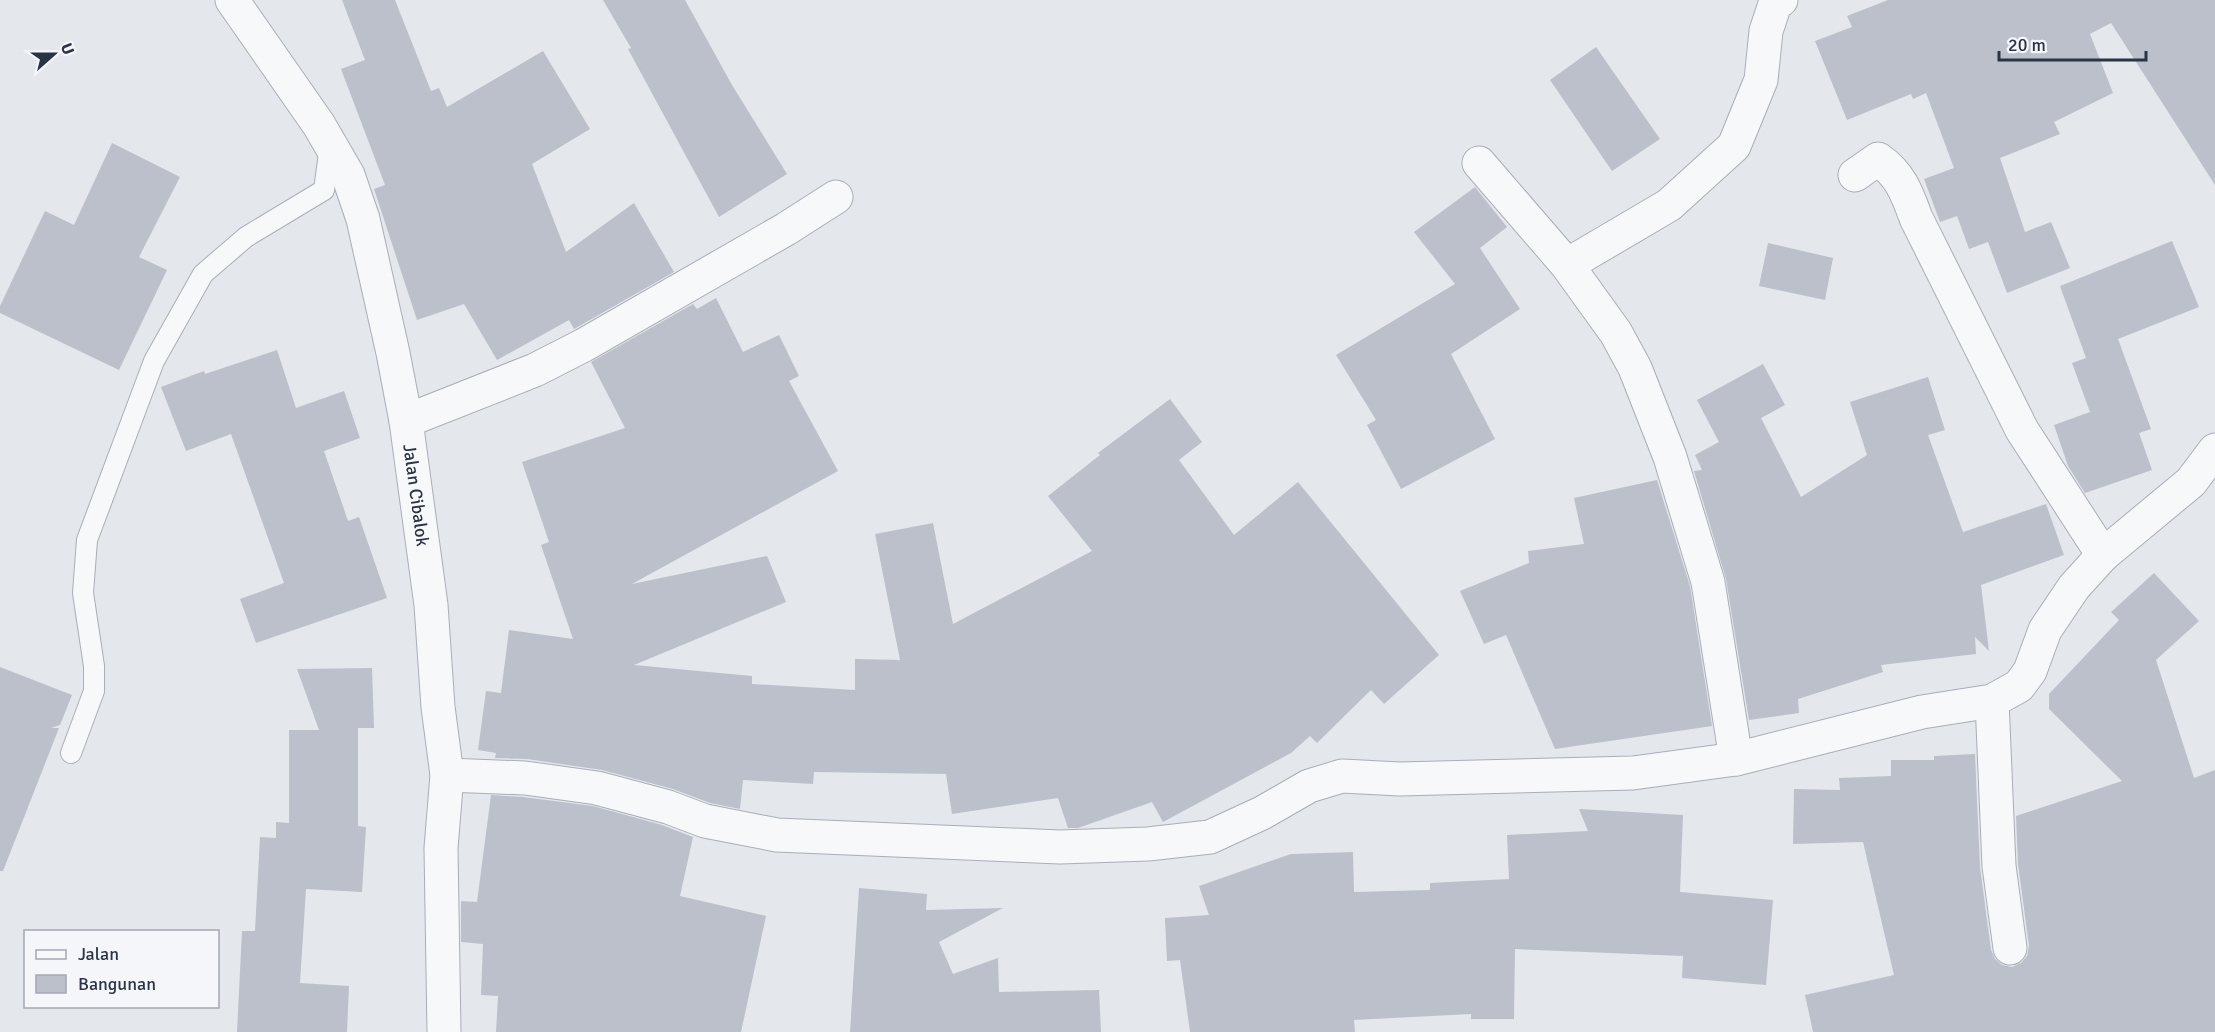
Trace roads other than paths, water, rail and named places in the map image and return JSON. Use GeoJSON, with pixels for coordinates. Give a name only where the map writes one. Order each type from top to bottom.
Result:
{"type":"FeatureCollection","features":[{"type":"Feature","properties":{"kind":"street","name":"Jalan Cibalok"},"geometry":{"type":"LineString","coordinates":[[232,0],[330,143],[348,175],[363,219],[379,284],[406,421],[432,605],[438,707],[447,775],[441,848],[444,1032]]}},
{"type":"Feature","properties":{"kind":"street"},"geometry":{"type":"LineString","coordinates":[[1568,265],[1669,205],[1734,146],[1761,80],[1766,31],[1775,4],[1781,0]]}},
{"type":"Feature","properties":{"kind":"street"},"geometry":{"type":"LineString","coordinates":[[1856,175],[1878,159],[1892,168],[1904,185],[1916,218],[2022,430],[2103,555]]}},
{"type":"Feature","properties":{"kind":"street"},"geometry":{"type":"LineString","coordinates":[[1479,163],[1568,265],[1616,333],[1635,368],[1670,457],[1708,582],[1736,759]]}},
{"type":"Feature","properties":{"kind":"street"},"geometry":{"type":"LineString","coordinates":[[406,421],[535,370],[584,345],[786,229],[836,197]]}},
{"type":"Feature","properties":{"kind":"street"},"geometry":{"type":"LineString","coordinates":[[447,775],[525,778],[597,788],[668,807],[705,821],[777,835],[1060,847],[1148,844],[1210,837],[1262,813],[1309,786],[1342,776],[1400,779],[1633,773],[1736,759],[1922,712],[1992,701],[2019,686],[2030,671],[2054,616],[2074,587],[2103,555],[2191,482],[2215,450]]}},
{"type":"Feature","properties":{"kind":"street"},"geometry":{"type":"LineString","coordinates":[[1992,701],[1999,866],[2010,948]]}},
{"type":"Feature","properties":{"kind":"lane"},"geometry":{"type":"LineString","coordinates":[[70,753],[93,691],[94,666],[83,593],[87,540],[154,361],[203,274],[246,237],[324,190],[330,143]]}}]}
